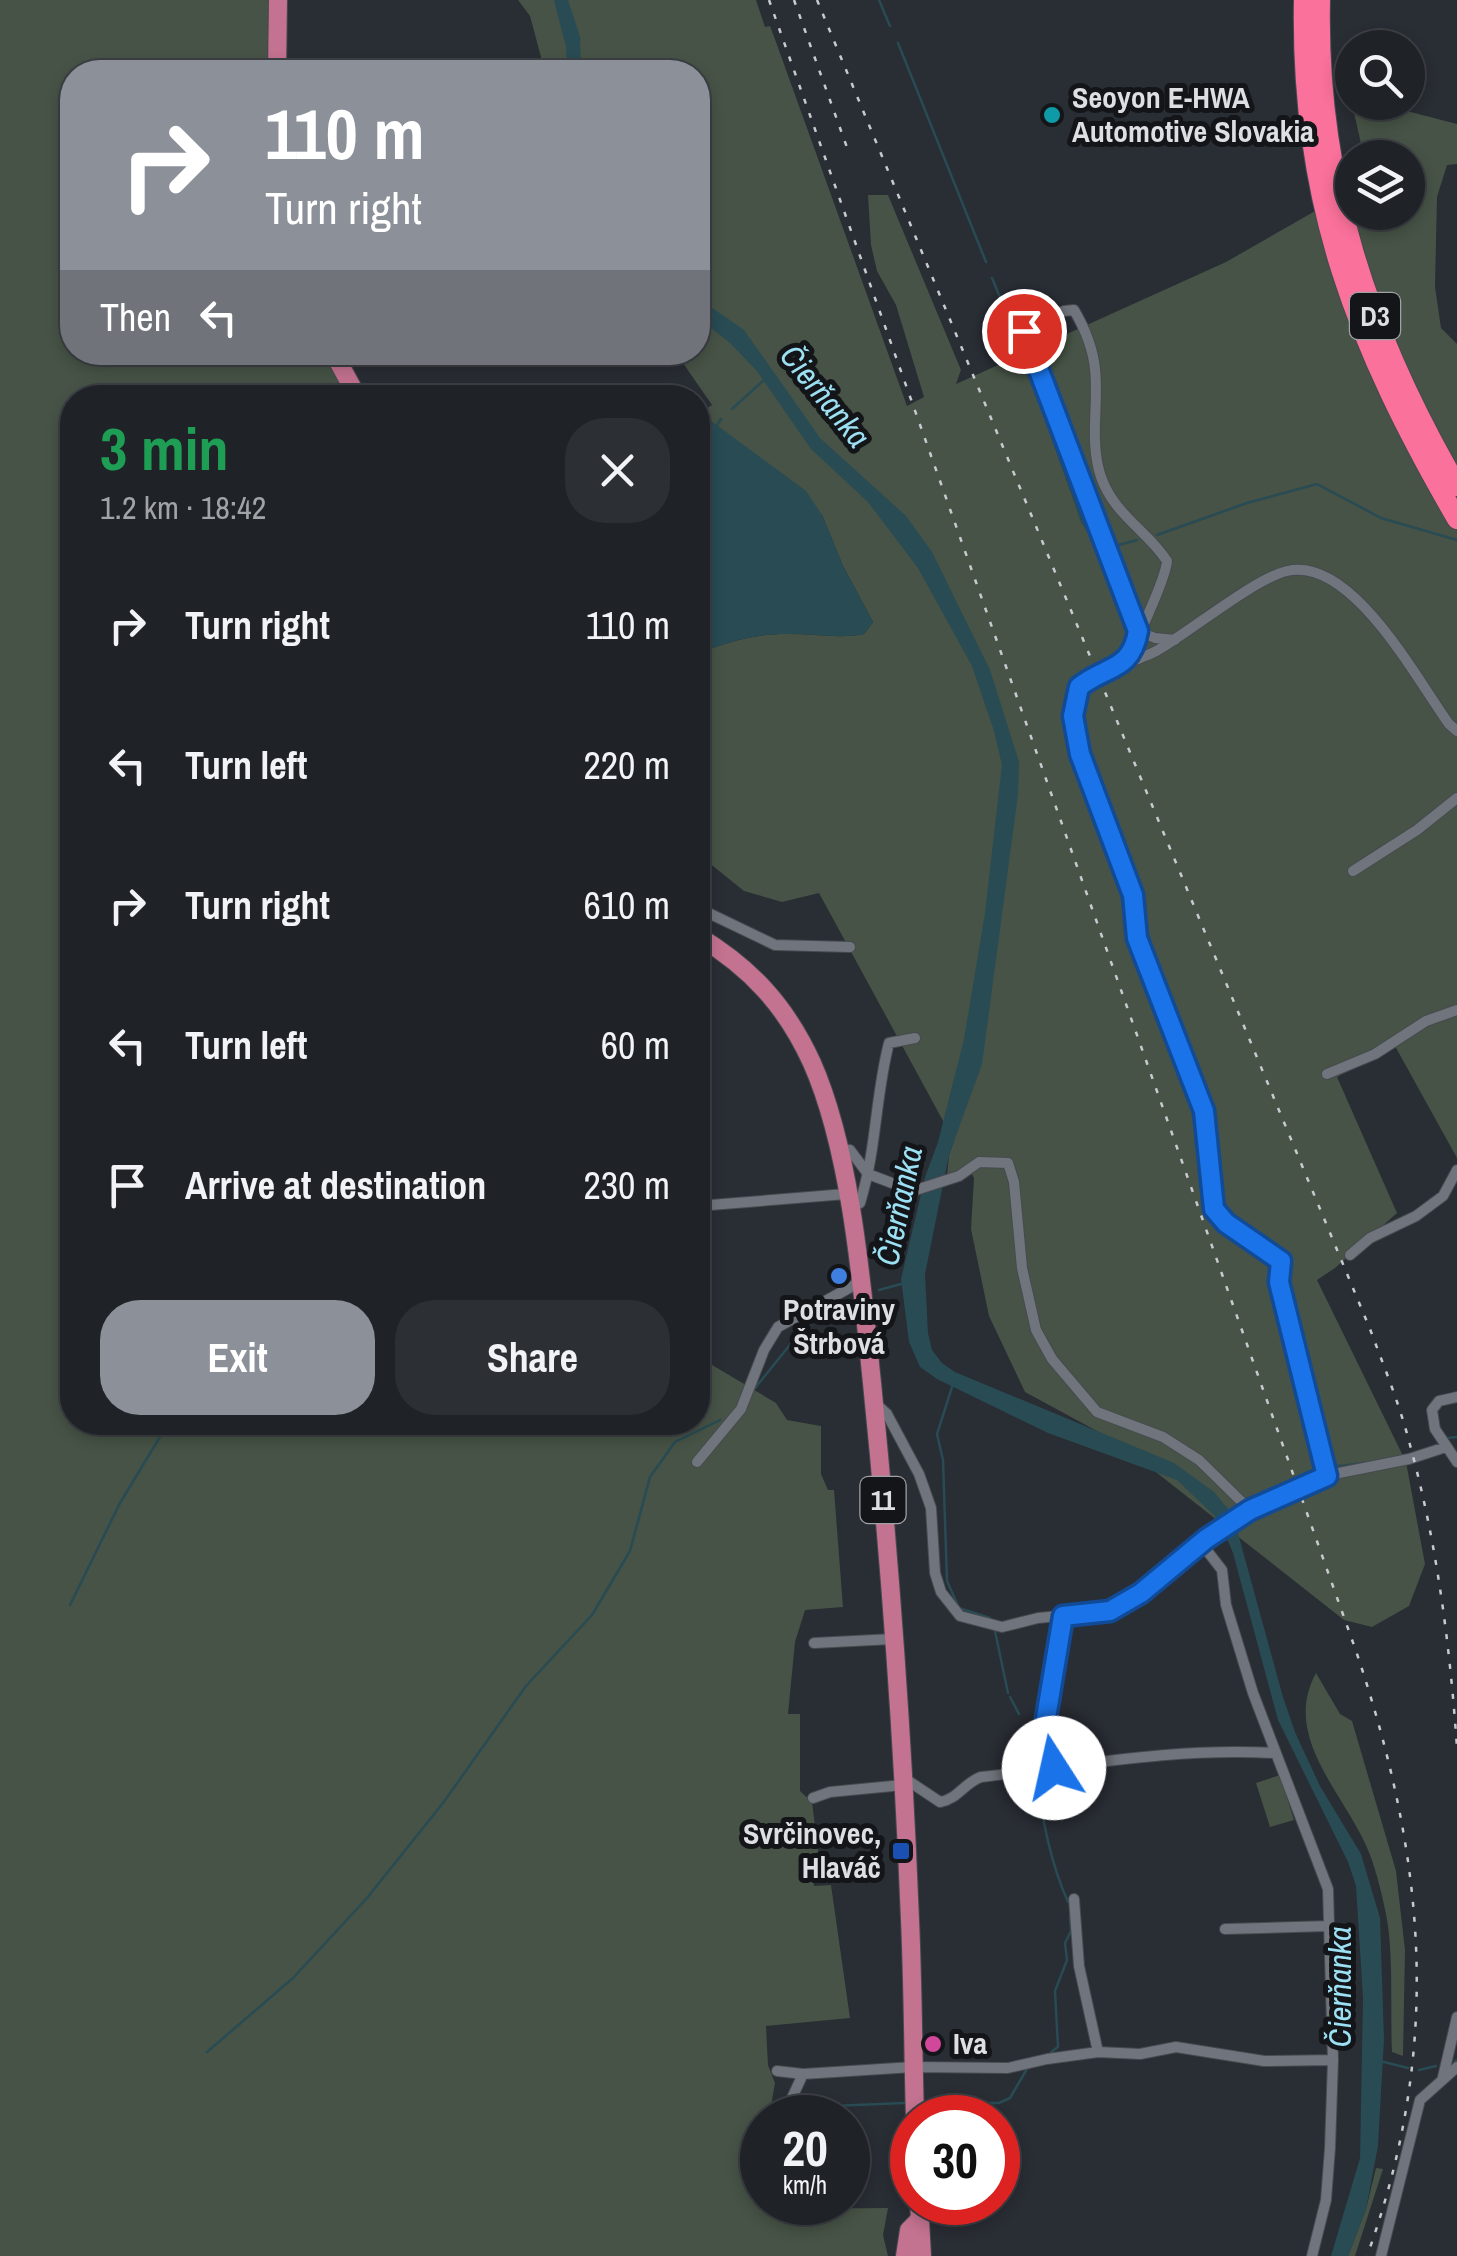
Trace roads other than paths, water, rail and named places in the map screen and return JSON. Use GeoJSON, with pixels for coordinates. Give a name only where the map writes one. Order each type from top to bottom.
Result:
{"type":"FeatureCollection","features":[{"type":"Feature","properties":{"kind":"highway","name":"D3"},"geometry":{"type":"LineString","coordinates":[[1304,0],[1309,138],[1341,274],[1394,403],[1457,519]]}},
{"type":"Feature","properties":{"kind":"highway","name":"D3"},"geometry":{"type":"LineString","coordinates":[[1320,0],[1326,135],[1343,224],[1375,319],[1408,394],[1457,486]]}},
{"type":"Feature","properties":{"kind":"main road"},"geometry":{"type":"LineString","coordinates":[[277,60],[278,0]]}},
{"type":"Feature","properties":{"kind":"main road","name":"11"},"geometry":{"type":"LineString","coordinates":[[710,945],[755,977],[784,1010],[814,1067],[838,1149],[848,1201],[874,1402],[894,1639],[914,2095]]}},
{"type":"Feature","properties":{"kind":"main road"},"geometry":{"type":"LineString","coordinates":[[906,2256],[912,2225]]}},
{"type":"Feature","properties":{"kind":"main road"},"geometry":{"type":"LineString","coordinates":[[920,2225],[922,2256]]}},
{"type":"Feature","properties":{"kind":"street"},"geometry":{"type":"LineString","coordinates":[[1120,666],[1136,644],[1138,631],[1166,576],[1168,560],[1108,496],[1094,443],[1095,366],[1074,310],[1064,311],[1024,331],[1138,631],[1176,640]]}},
{"type":"Feature","properties":{"kind":"street"},"geometry":{"type":"LineString","coordinates":[[1327,1476],[1279,1282],[1281,1261],[1226,1223],[1214,1209],[1204,1111],[1137,938],[1133,895],[1080,754],[1073,716],[1074,696],[1088,680],[1152,654],[1256,586],[1287,572],[1306,571],[1348,589],[1382,626],[1457,731]]}},
{"type":"Feature","properties":{"kind":"street"},"geometry":{"type":"LineString","coordinates":[[1352,871],[1417,830],[1457,798]]}},
{"type":"Feature","properties":{"kind":"street"},"geometry":{"type":"LineString","coordinates":[[710,914],[775,945],[850,948]]}},
{"type":"Feature","properties":{"kind":"street"},"geometry":{"type":"LineString","coordinates":[[1327,1074],[1374,1054],[1426,1020],[1457,1010]]}},
{"type":"Feature","properties":{"kind":"street"},"geometry":{"type":"LineString","coordinates":[[710,1206],[860,1203],[877,1130],[882,1071],[889,1043],[914,1038]]}},
{"type":"Feature","properties":{"kind":"street"},"geometry":{"type":"LineString","coordinates":[[838,1149],[850,1150],[868,1174],[913,1191],[959,1176],[978,1162],[1008,1164],[1014,1182],[1022,1268],[1036,1330],[1052,1360],[1097,1412],[1163,1437],[1199,1460],[1250,1510]]}},
{"type":"Feature","properties":{"kind":"street"},"geometry":{"type":"LineString","coordinates":[[1350,1256],[1370,1238],[1416,1216],[1442,1196],[1457,1170]]}},
{"type":"Feature","properties":{"kind":"street"},"geometry":{"type":"LineString","coordinates":[[697,1462],[740,1410],[778,1326],[860,1282]]}},
{"type":"Feature","properties":{"kind":"street"},"geometry":{"type":"LineString","coordinates":[[1457,1397],[1439,1402],[1432,1410],[1435,1429],[1457,1462]]}},
{"type":"Feature","properties":{"kind":"street"},"geometry":{"type":"LineString","coordinates":[[874,1402],[887,1414],[919,1474],[931,1508],[935,1574],[950,1606],[960,1616],[1002,1626],[1110,1611],[1141,1593],[1204,1541],[1250,1510],[1327,1476],[1446,1447]]}},
{"type":"Feature","properties":{"kind":"street"},"geometry":{"type":"LineString","coordinates":[[1204,1541],[1222,1570],[1236,1640],[1274,1753],[1328,1889],[1333,2060],[1326,2200],[1312,2256]]}},
{"type":"Feature","properties":{"kind":"street"},"geometry":{"type":"LineString","coordinates":[[1054,1768],[1046,1718],[1063,1616]]}},
{"type":"Feature","properties":{"kind":"street"},"geometry":{"type":"LineString","coordinates":[[814,1643],[894,1639]]}},
{"type":"Feature","properties":{"kind":"street"},"geometry":{"type":"LineString","coordinates":[[813,1798],[903,1781],[940,1802],[956,1796],[970,1780],[981,1777],[1168,1755],[1235,1750],[1274,1753]]}},
{"type":"Feature","properties":{"kind":"street"},"geometry":{"type":"LineString","coordinates":[[1074,1899],[1079,1966],[1098,2052]]}},
{"type":"Feature","properties":{"kind":"street"},"geometry":{"type":"LineString","coordinates":[[1225,1930],[1328,1926]]}},
{"type":"Feature","properties":{"kind":"street"},"geometry":{"type":"LineString","coordinates":[[1443,2077],[1457,2018]]}},
{"type":"Feature","properties":{"kind":"street"},"geometry":{"type":"LineString","coordinates":[[777,2071],[803,2074],[913,2067],[1008,2068],[1046,2058],[1098,2052],[1140,2054],[1176,2047],[1264,2061],[1333,2060]]}},
{"type":"Feature","properties":{"kind":"street"},"geometry":{"type":"LineString","coordinates":[[1381,2256],[1420,2100],[1457,2067]]}},
{"type":"Feature","properties":{"kind":"street"},"geometry":{"type":"LineString","coordinates":[[793,2095],[803,2074]]}},
{"type":"Feature","properties":{"kind":"water"},"geometry":{"type":"Polygon","coordinates":[[[554,0],[568,0],[580,37],[581,60],[567,60],[554,0]]]}},
{"type":"Feature","properties":{"kind":"water"},"geometry":{"type":"Polygon","coordinates":[[[710,306],[744,330],[820,438],[906,516],[932,552],[990,670],[1019,762],[1018,794],[982,1064],[949,1155],[925,1274],[928,1333],[932,1350],[955,1372],[1174,1463],[1214,1492],[1233,1515],[1295,1732],[1320,1786],[1361,1854],[1380,1918],[1384,2039],[1378,2146],[1366,2209],[1348,2256],[1331,2256],[1360,2158],[1363,1998],[1356,1886],[1278,1720],[1233,1553],[1219,1520],[1177,1480],[1048,1433],[937,1379],[920,1367],[909,1342],[901,1279],[964,1039],[985,913],[1002,765],[972,666],[918,568],[868,502],[811,449],[757,371],[710,327],[710,306]]]}},
{"type":"Feature","properties":{"kind":"water"},"geometry":{"type":"Polygon","coordinates":[[[710,422],[806,491],[822,515],[873,622],[864,634],[767,635],[710,650],[710,422]]]}},
{"type":"Feature","properties":{"kind":"waterway"},"geometry":{"type":"LineString","coordinates":[[879,0],[890,26]]}},
{"type":"Feature","properties":{"kind":"waterway"},"geometry":{"type":"LineString","coordinates":[[898,43],[986,262]]}},
{"type":"Feature","properties":{"kind":"waterway"},"geometry":{"type":"LineString","coordinates":[[992,278],[1004,307]]}},
{"type":"Feature","properties":{"kind":"waterway"},"geometry":{"type":"LineString","coordinates":[[1018,340],[1082,521],[1094,540]]}},
{"type":"Feature","properties":{"kind":"waterway"},"geometry":{"type":"LineString","coordinates":[[732,409],[765,379]]}},
{"type":"Feature","properties":{"kind":"waterway"},"geometry":{"type":"LineString","coordinates":[[715,428],[721,419]]}},
{"type":"Feature","properties":{"kind":"waterway"},"geometry":{"type":"LineString","coordinates":[[1157,535],[1247,503],[1317,484],[1381,518],[1457,540]]}},
{"type":"Feature","properties":{"kind":"waterway"},"geometry":{"type":"LineString","coordinates":[[1115,546],[1137,540]]}},
{"type":"Feature","properties":{"kind":"waterway","name":"Čierňanka"},"geometry":{"type":"LineString","coordinates":[[879,1290],[901,1284]]}},
{"type":"Feature","properties":{"kind":"waterway"},"geometry":{"type":"LineString","coordinates":[[755,1388],[802,1330],[839,1304]]}},
{"type":"Feature","properties":{"kind":"waterway"},"geometry":{"type":"LineString","coordinates":[[953,1384],[937,1434],[943,1460],[947,1581],[959,1608],[990,1618]]}},
{"type":"Feature","properties":{"kind":"waterway"},"geometry":{"type":"LineString","coordinates":[[710,1425],[720,1420]]}},
{"type":"Feature","properties":{"kind":"waterway"},"geometry":{"type":"LineString","coordinates":[[70,1605],[120,1503],[161,1435]]}},
{"type":"Feature","properties":{"kind":"waterway"},"geometry":{"type":"LineString","coordinates":[[207,2052],[293,1978],[367,1898],[443,1803],[526,1686],[592,1615],[630,1551],[650,1477],[675,1442],[689,1435]]}},
{"type":"Feature","properties":{"kind":"waterway"},"geometry":{"type":"LineString","coordinates":[[1447,1438],[1457,1437]]}},
{"type":"Feature","properties":{"kind":"waterway"},"geometry":{"type":"LineString","coordinates":[[1331,1467],[1364,1463]]}},
{"type":"Feature","properties":{"kind":"waterway"},"geometry":{"type":"LineString","coordinates":[[1301,1480],[1320,1471]]}},
{"type":"Feature","properties":{"kind":"waterway"},"geometry":{"type":"LineString","coordinates":[[1246,1499],[1290,1484]]}},
{"type":"Feature","properties":{"kind":"waterway"},"geometry":{"type":"LineString","coordinates":[[995,1631],[1008,1693]]}},
{"type":"Feature","properties":{"kind":"waterway"},"geometry":{"type":"LineString","coordinates":[[1010,1697],[1019,1714]]}},
{"type":"Feature","properties":{"kind":"waterway"},"geometry":{"type":"LineString","coordinates":[[1036,1777],[1044,1825],[1068,1902]]}},
{"type":"Feature","properties":{"kind":"waterway"},"geometry":{"type":"LineString","coordinates":[[1051,2052],[1058,2047],[1055,1991],[1067,1960],[1065,1943],[1071,1931],[1070,1914]]}},
{"type":"Feature","properties":{"kind":"waterway"},"geometry":{"type":"LineString","coordinates":[[1380,2061],[1408,2068]]}},
{"type":"Feature","properties":{"kind":"waterway"},"geometry":{"type":"LineString","coordinates":[[1419,2070],[1436,2066]]}},
{"type":"Feature","properties":{"kind":"waterway"},"geometry":{"type":"LineString","coordinates":[[1012,2095],[1028,2067]]}},
{"type":"Feature","properties":{"kind":"waterway"},"geometry":{"type":"LineString","coordinates":[[870,2104],[890,2104]]}},
{"type":"Feature","properties":{"kind":"railway"},"geometry":{"type":"LineString","coordinates":[[769,0],[1356,1651],[1380,1728],[1410,1878],[1416,1953],[1415,2027],[1407,2102],[1391,2178],[1367,2256]]}},
{"type":"Feature","properties":{"kind":"railway"},"geometry":{"type":"LineString","coordinates":[[794,0],[849,153]]}},
{"type":"Feature","properties":{"kind":"railway"},"geometry":{"type":"LineString","coordinates":[[817,0],[1392,1386],[1435,1557],[1457,1748]]}},
{"type":"Feature","properties":{"kind":"place","name":"Seoyon E-HWA Automotive Slovakia"},"geometry":{"type":"Point","coordinates":[1052,115]}},
{"type":"Feature","properties":{"kind":"place","name":"Potraviny Štrbová"},"geometry":{"type":"Point","coordinates":[839,1276]}},
{"type":"Feature","properties":{"kind":"place","name":"Svrčinovec, Hlaváč"},"geometry":{"type":"Point","coordinates":[901,1851]}},
{"type":"Feature","properties":{"kind":"place","name":"Iva"},"geometry":{"type":"Point","coordinates":[933,2044]}}]}
